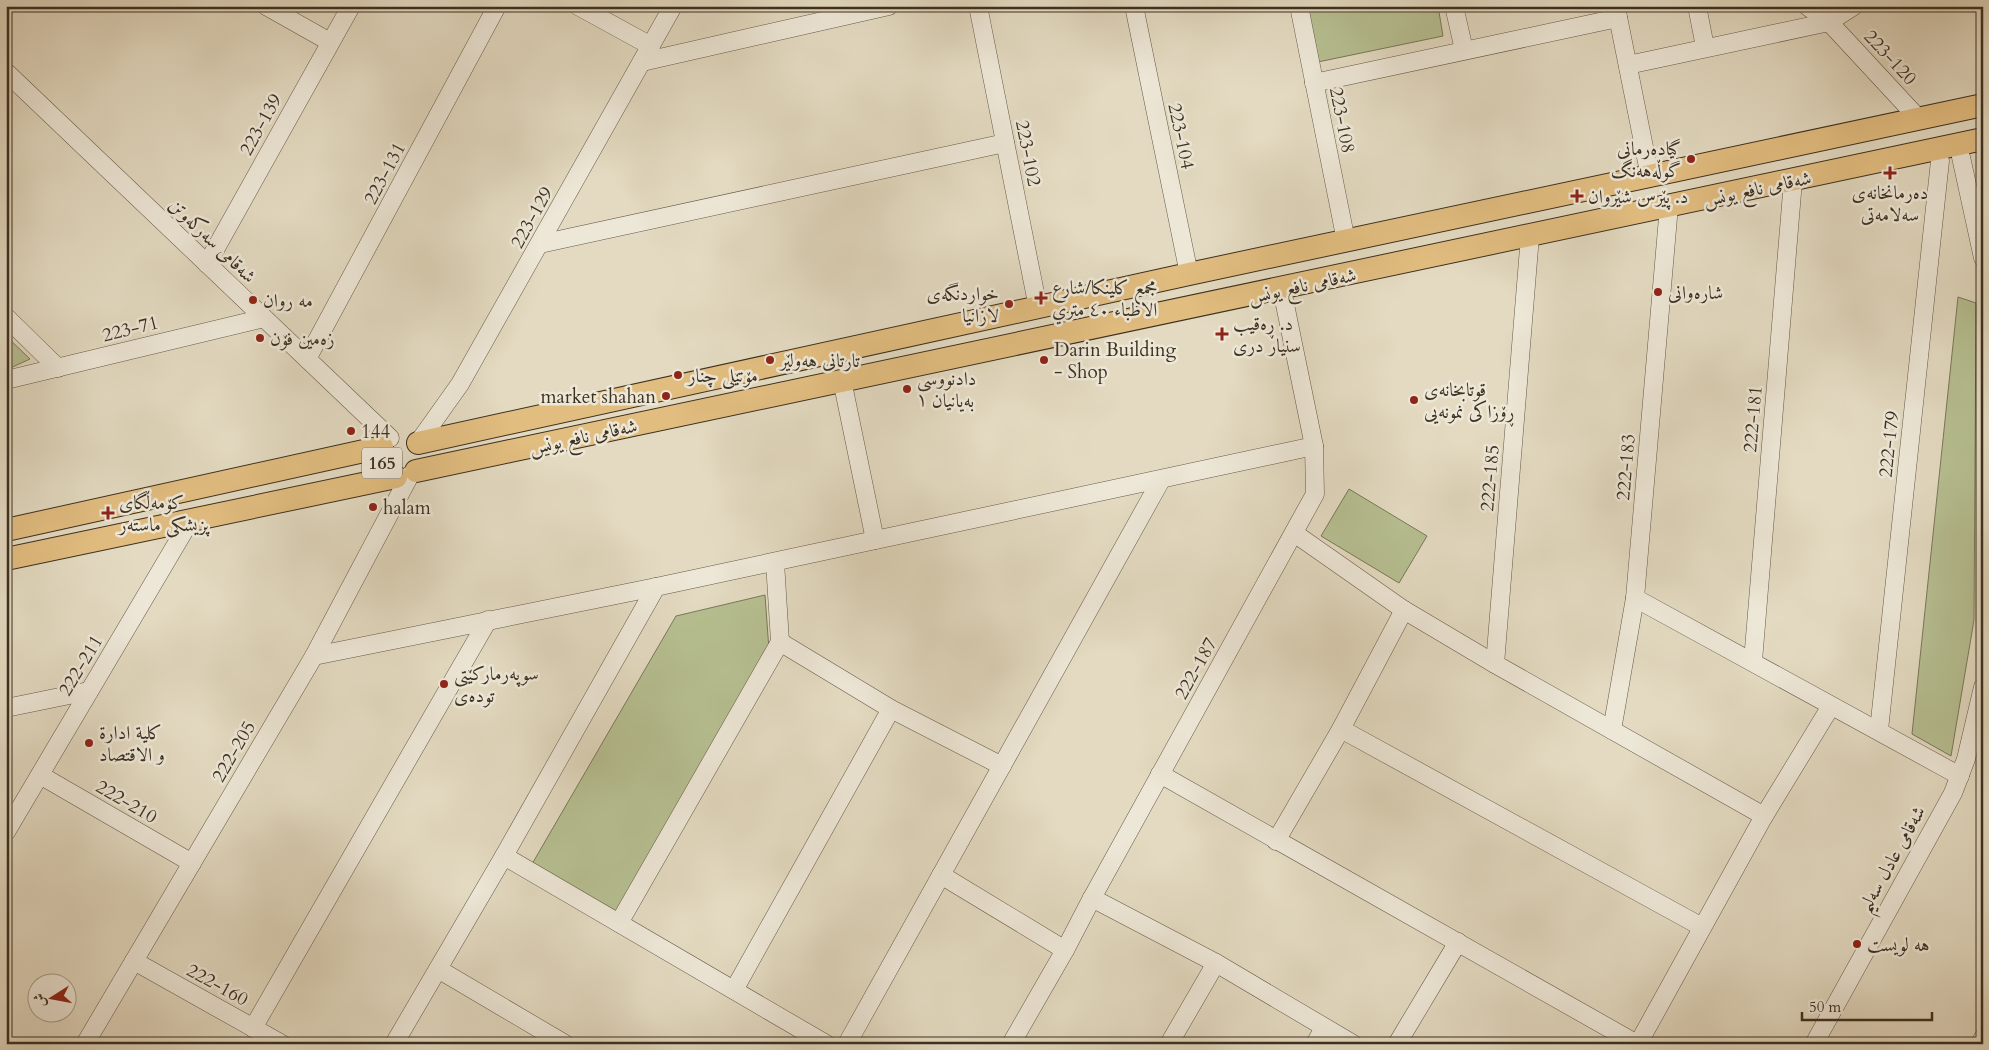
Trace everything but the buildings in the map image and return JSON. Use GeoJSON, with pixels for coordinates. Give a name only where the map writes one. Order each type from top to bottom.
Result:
{"type":"FeatureCollection","features":[{"type":"Feature","properties":{"kind":"main road","name":"شەقامی نافع یونس"},"geometry":{"type":"LineString","coordinates":[[6,530],[386,442],[402,435],[414,439],[418,443],[1189,274],[1983,105]]}},
{"type":"Feature","properties":{"kind":"main road","name":"شەقامی نافع یونس"},"geometry":{"type":"LineString","coordinates":[[6,558],[407,475],[842,380],[1282,290],[1983,139]]}},
{"type":"Feature","properties":{"kind":"main road"},"geometry":{"type":"LineString","coordinates":[[1873,163],[1898,170],[1961,157]]}},
{"type":"Feature","properties":{"kind":"main road"},"geometry":{"type":"LineString","coordinates":[[1448,220],[1454,252]]}},
{"type":"Feature","properties":{"kind":"main road","name":"165"},"geometry":{"type":"LineString","coordinates":[[386,442],[380,459],[385,470],[407,475],[420,467],[422,455],[418,443]]}},
{"type":"Feature","properties":{"kind":"street"},"geometry":{"type":"LineString","coordinates":[[266,6],[330,42]]}},
{"type":"Feature","properties":{"kind":"street","name":"223-139"},"geometry":{"type":"LineString","coordinates":[[207,264],[351,6]]}},
{"type":"Feature","properties":{"kind":"street","name":"223-131"},"geometry":{"type":"LineString","coordinates":[[307,359],[497,6]]}},
{"type":"Feature","properties":{"kind":"street"},"geometry":{"type":"LineString","coordinates":[[578,6],[651,46]]}},
{"type":"Feature","properties":{"kind":"street","name":"223-129"},"geometry":{"type":"LineString","coordinates":[[418,443],[460,384],[673,6]]}},
{"type":"Feature","properties":{"kind":"street"},"geometry":{"type":"LineString","coordinates":[[642,62],[889,6]]}},
{"type":"Feature","properties":{"kind":"street","name":"223-102"},"geometry":{"type":"LineString","coordinates":[[978,6],[1038,308]]}},
{"type":"Feature","properties":{"kind":"street","name":"223-104"},"geometry":{"type":"LineString","coordinates":[[1134,6],[1189,274]]}},
{"type":"Feature","properties":{"kind":"street","name":"223-108"},"geometry":{"type":"LineString","coordinates":[[1299,6],[1346,241]]}},
{"type":"Feature","properties":{"kind":"street"},"geometry":{"type":"LineString","coordinates":[[1454,6],[1464,50]]}},
{"type":"Feature","properties":{"kind":"street"},"geometry":{"type":"LineString","coordinates":[[1697,6],[1705,47]]}},
{"type":"Feature","properties":{"kind":"street","name":"223-120"},"geometry":{"type":"LineString","coordinates":[[1807,6],[1829,22],[1919,119]]}},
{"type":"Feature","properties":{"kind":"street"},"geometry":{"type":"LineString","coordinates":[[1628,64],[1829,22],[1854,6]]}},
{"type":"Feature","properties":{"kind":"street"},"geometry":{"type":"LineString","coordinates":[[1314,83],[1464,50],[1617,12],[1650,177]]}},
{"type":"Feature","properties":{"kind":"street","name":"شەقامی سەرکەوتن"},"geometry":{"type":"LineString","coordinates":[[6,72],[307,359],[386,442]]}},
{"type":"Feature","properties":{"kind":"street"},"geometry":{"type":"LineString","coordinates":[[540,244],[1005,143]]}},
{"type":"Feature","properties":{"kind":"street"},"geometry":{"type":"LineString","coordinates":[[1961,157],[1983,258]]}},
{"type":"Feature","properties":{"kind":"street","name":"222-179"},"geometry":{"type":"LineString","coordinates":[[1879,730],[1961,157]]}},
{"type":"Feature","properties":{"kind":"street","name":"222-181"},"geometry":{"type":"LineString","coordinates":[[1752,661],[1793,181]]}},
{"type":"Feature","properties":{"kind":"street","name":"222-183"},"geometry":{"type":"LineString","coordinates":[[1612,730],[1635,598],[1669,206]]}},
{"type":"Feature","properties":{"kind":"street","name":"222-185"},"geometry":{"type":"LineString","coordinates":[[1495,664],[1530,236]]}},
{"type":"Feature","properties":{"kind":"street","name":"222-187"},"geometry":{"type":"LineString","coordinates":[[1011,1044],[1065,950],[1315,494],[1314,446],[1282,290]]}},
{"type":"Feature","properties":{"kind":"street"},"geometry":{"type":"LineString","coordinates":[[6,317],[58,368]]}},
{"type":"Feature","properties":{"kind":"street","name":"223-71"},"geometry":{"type":"LineString","coordinates":[[6,380],[264,318]]}},
{"type":"Feature","properties":{"kind":"street"},"geometry":{"type":"LineString","coordinates":[[842,380],[875,540]]}},
{"type":"Feature","properties":{"kind":"street"},"geometry":{"type":"LineString","coordinates":[[314,656],[656,587],[1314,446]]}},
{"type":"Feature","properties":{"kind":"street","name":"222-205"},"geometry":{"type":"LineString","coordinates":[[86,1044],[314,656],[407,475]]}},
{"type":"Feature","properties":{"kind":"street"},"geometry":{"type":"LineString","coordinates":[[847,1044],[1161,480]]}},
{"type":"Feature","properties":{"kind":"street","name":"222-211"},"geometry":{"type":"LineString","coordinates":[[6,832],[190,521]]}},
{"type":"Feature","properties":{"kind":"street"},"geometry":{"type":"LineString","coordinates":[[1294,534],[1404,610],[1495,664],[1764,816]]}},
{"type":"Feature","properties":{"kind":"street"},"geometry":{"type":"LineString","coordinates":[[620,923],[780,642],[775,562]]}},
{"type":"Feature","properties":{"kind":"street"},"geometry":{"type":"LineString","coordinates":[[394,1044],[504,856],[656,587]]}},
{"type":"Feature","properties":{"kind":"street"},"geometry":{"type":"LineString","coordinates":[[1635,598],[1960,776]]}},
{"type":"Feature","properties":{"kind":"street"},"geometry":{"type":"LineString","coordinates":[[1276,841],[1341,729],[1404,610]]}},
{"type":"Feature","properties":{"kind":"street"},"geometry":{"type":"LineString","coordinates":[[253,1028],[488,620]]}},
{"type":"Feature","properties":{"kind":"street"},"geometry":{"type":"LineString","coordinates":[[780,642],[891,709],[1002,766]]}},
{"type":"Feature","properties":{"kind":"street","name":"شەقامی عادل سەلیم"},"geometry":{"type":"LineString","coordinates":[[1814,1044],[1960,776],[1983,687]]}},
{"type":"Feature","properties":{"kind":"street"},"geometry":{"type":"LineString","coordinates":[[6,708],[89,691]]}},
{"type":"Feature","properties":{"kind":"street"},"geometry":{"type":"LineString","coordinates":[[1160,774],[1638,1044],[1764,816],[1830,706]]}},
{"type":"Feature","properties":{"kind":"street"},"geometry":{"type":"LineString","coordinates":[[734,990],[891,709]]}},
{"type":"Feature","properties":{"kind":"street"},"geometry":{"type":"LineString","coordinates":[[1341,729],[1702,927]]}},
{"type":"Feature","properties":{"kind":"street","name":"222-210"},"geometry":{"type":"LineString","coordinates":[[40,775],[192,863]]}},
{"type":"Feature","properties":{"kind":"street"},"geometry":{"type":"LineString","coordinates":[[504,856],[826,1044]]}},
{"type":"Feature","properties":{"kind":"street"},"geometry":{"type":"LineString","coordinates":[[941,875],[1065,950]]}},
{"type":"Feature","properties":{"kind":"street"},"geometry":{"type":"LineString","coordinates":[[1092,898],[1216,963],[1353,1044]]}},
{"type":"Feature","properties":{"kind":"street"},"geometry":{"type":"LineString","coordinates":[[1397,1044],[1458,942]]}},
{"type":"Feature","properties":{"kind":"street","name":"222-160"},"geometry":{"type":"LineString","coordinates":[[134,961],[279,1043]]}},
{"type":"Feature","properties":{"kind":"street"},"geometry":{"type":"LineString","coordinates":[[1168,1044],[1216,963]]}},
{"type":"Feature","properties":{"kind":"street"},"geometry":{"type":"LineString","coordinates":[[438,969],[565,1044]]}},
{"type":"Feature","properties":{"kind":"street"},"geometry":{"type":"LineString","coordinates":[[1315,1044],[1324,1028]]}},
{"type":"Feature","properties":{"kind":"street"},"geometry":{"type":"LineString","coordinates":[[1980,1044],[1983,1038]]}},
{"type":"Feature","properties":{"kind":"green space"},"geometry":{"type":"Polygon","coordinates":[[[1303,6],[1438,6],[1443,36],[1313,63],[1303,6]]]}},
{"type":"Feature","properties":{"kind":"green space"},"geometry":{"type":"Polygon","coordinates":[[[1958,297],[1976,303],[1974,620],[1951,756],[1912,734],[1958,297]]]}},
{"type":"Feature","properties":{"kind":"green space"},"geometry":{"type":"Polygon","coordinates":[[[6,336],[30,359],[6,370],[6,336]]]}},
{"type":"Feature","properties":{"kind":"green space"},"geometry":{"type":"Polygon","coordinates":[[[1349,489],[1427,536],[1399,583],[1321,536],[1349,489]]]}},
{"type":"Feature","properties":{"kind":"green space"},"geometry":{"type":"Polygon","coordinates":[[[765,595],[769,650],[619,913],[532,864],[676,616],[765,595]]]}},
{"type":"Feature","properties":{"kind":"place","name":"گیادەرمانی گوڵەهەنگ"},"geometry":{"type":"Point","coordinates":[1691,159]}},
{"type":"Feature","properties":{"kind":"place","name":"دەرمانخانەی سەلامەتی"},"geometry":{"type":"Point","coordinates":[1890,173]}},
{"type":"Feature","properties":{"kind":"place","name":"د. پێرس شێروان"},"geometry":{"type":"Point","coordinates":[1577,196]}},
{"type":"Feature","properties":{"kind":"place","name":"شارەوانی"},"geometry":{"type":"Point","coordinates":[1658,292]}},
{"type":"Feature","properties":{"kind":"place","name":"مجمع كلينكا/شارع الاطباء ٤٠ متري"},"geometry":{"type":"Point","coordinates":[1041,298]}},
{"type":"Feature","properties":{"kind":"place","name":"مه روان"},"geometry":{"type":"Point","coordinates":[253,300]}},
{"type":"Feature","properties":{"kind":"place","name":"خواردنگەی لازانیا"},"geometry":{"type":"Point","coordinates":[1009,304]}},
{"type":"Feature","properties":{"kind":"place","name":"د. ڕەقیب سنیار دری"},"geometry":{"type":"Point","coordinates":[1222,334]}},
{"type":"Feature","properties":{"kind":"place","name":"زەمین فۆن"},"geometry":{"type":"Point","coordinates":[260,338]}},
{"type":"Feature","properties":{"kind":"place","name":"تارتانی هەولێر"},"geometry":{"type":"Point","coordinates":[770,360]}},
{"type":"Feature","properties":{"kind":"place","name":"Darin Building - Shop"},"geometry":{"type":"Point","coordinates":[1044,360]}},
{"type":"Feature","properties":{"kind":"place","name":"مۆتێلی چنار"},"geometry":{"type":"Point","coordinates":[678,375]}},
{"type":"Feature","properties":{"kind":"place","name":"دادنووسی بەیانیان ١"},"geometry":{"type":"Point","coordinates":[907,389]}},
{"type":"Feature","properties":{"kind":"place","name":"market shahan"},"geometry":{"type":"Point","coordinates":[666,396]}},
{"type":"Feature","properties":{"kind":"place","name":"قوتابخانەی ڕۆزاکی نمونەیی"},"geometry":{"type":"Point","coordinates":[1414,400]}},
{"type":"Feature","properties":{"kind":"place","name":"144"},"geometry":{"type":"Point","coordinates":[351,431]}},
{"type":"Feature","properties":{"kind":"place","name":"halam"},"geometry":{"type":"Point","coordinates":[373,507]}},
{"type":"Feature","properties":{"kind":"place","name":"کۆمەڵگای پزیشکی ماستەر"},"geometry":{"type":"Point","coordinates":[108,513]}},
{"type":"Feature","properties":{"kind":"place","name":"سوپەرمارکێتی تودەی"},"geometry":{"type":"Point","coordinates":[444,684]}},
{"type":"Feature","properties":{"kind":"place","name":"كلية ادارة و الاقتصاد"},"geometry":{"type":"Point","coordinates":[89,743]}},
{"type":"Feature","properties":{"kind":"place","name":"هه لويست"},"geometry":{"type":"Point","coordinates":[1857,944]}}]}
